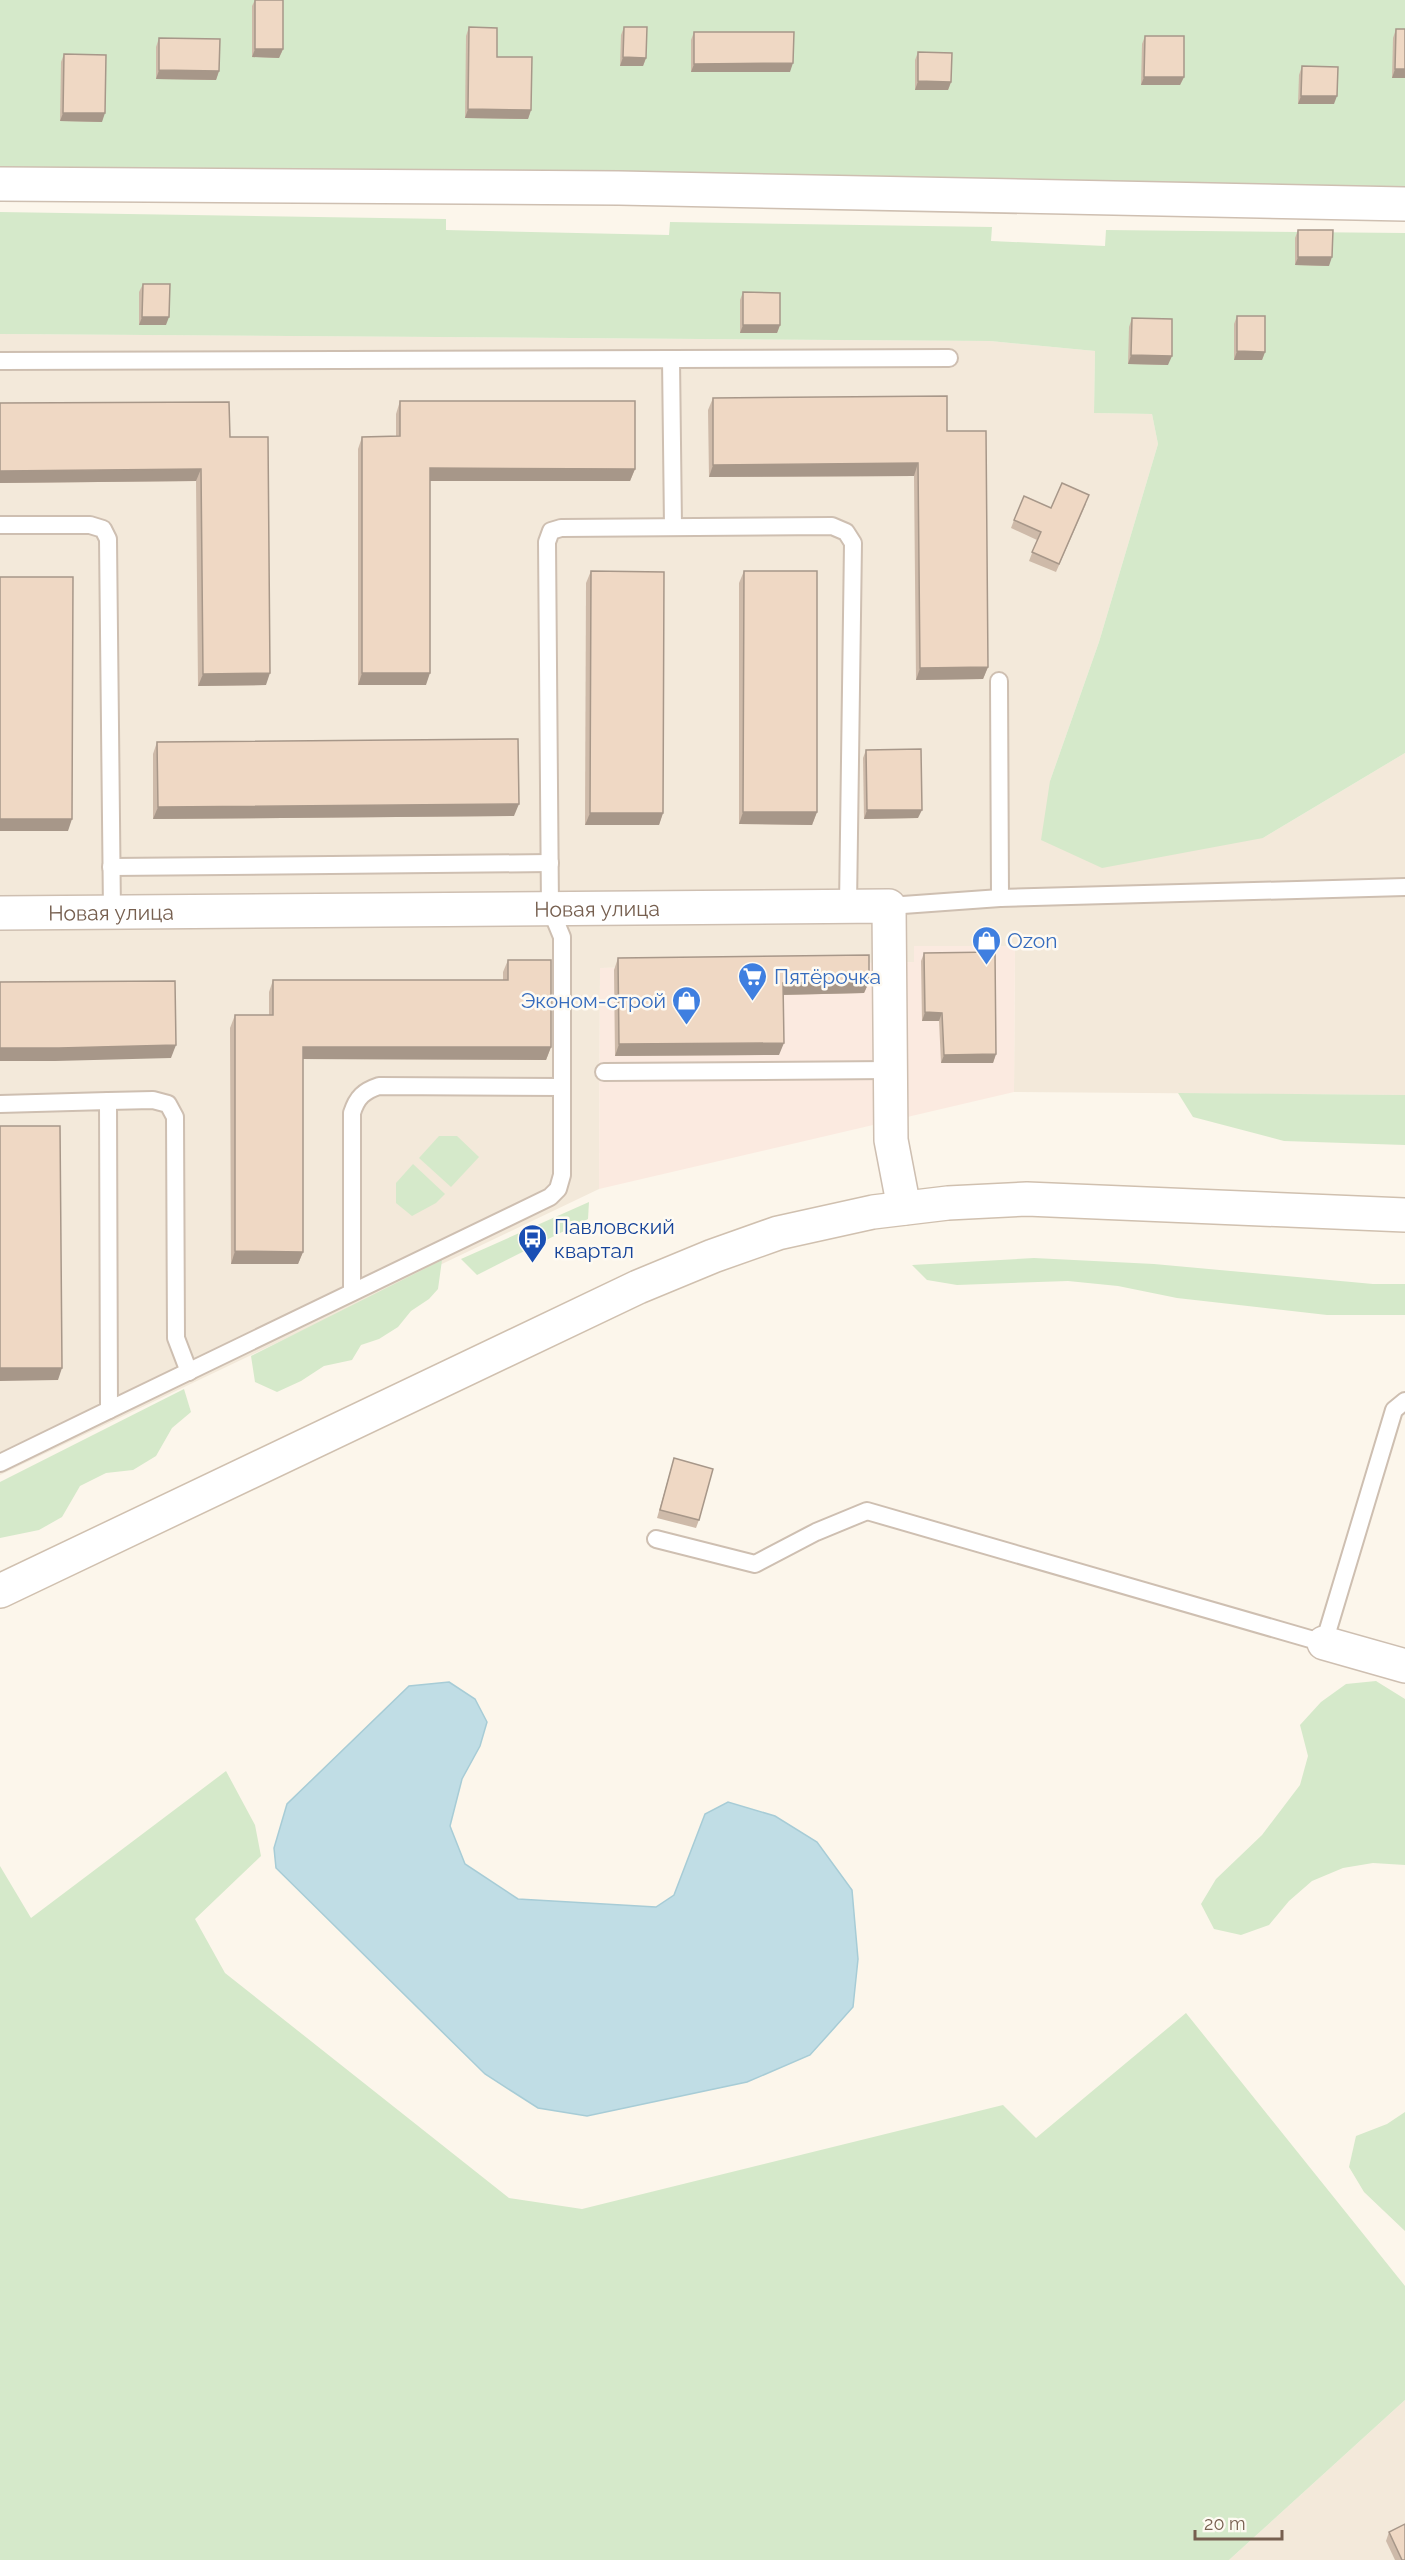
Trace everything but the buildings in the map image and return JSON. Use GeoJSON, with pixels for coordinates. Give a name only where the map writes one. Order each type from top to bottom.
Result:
{"type":"FeatureCollection","features":[{"type":"Feature","properties":{"kind":"street"},"geometry":{"type":"LineString","coordinates":[[0,184],[631,188],[1405,204]]}},
{"type":"Feature","properties":{"kind":"street"},"geometry":{"type":"LineString","coordinates":[[889,906],[891,1140],[904,1208]]}},
{"type":"Feature","properties":{"kind":"street","name":"Новая улица"},"geometry":{"type":"LineString","coordinates":[[0,912],[889,906]]}},
{"type":"Feature","properties":{"kind":"street"},"geometry":{"type":"LineString","coordinates":[[0,1591],[638,1287],[713,1256],[778,1233],[873,1212],[948,1203],[1027,1199],[1405,1215]]}},
{"type":"Feature","properties":{"kind":"street"},"geometry":{"type":"LineString","coordinates":[[1324,1643],[1405,1666]]}},
{"type":"Feature","properties":{"kind":"lane"},"geometry":{"type":"LineString","coordinates":[[671,358],[673,527]]}},
{"type":"Feature","properties":{"kind":"lane"},"geometry":{"type":"LineString","coordinates":[[0,361],[949,358]]}},
{"type":"Feature","properties":{"kind":"lane"},"geometry":{"type":"LineString","coordinates":[[0,525],[90,525],[103,529],[108,539],[112,912]]}},
{"type":"Feature","properties":{"kind":"lane"},"geometry":{"type":"LineString","coordinates":[[0,1464],[550,1197],[558,1189],[562,1175],[562,937],[550,908],[547,542],[551,531],[561,528],[832,526],[846,532],[853,543],[848,906]]}},
{"type":"Feature","properties":{"kind":"lane"},"geometry":{"type":"LineString","coordinates":[[999,681],[1000,898]]}},
{"type":"Feature","properties":{"kind":"lane"},"geometry":{"type":"LineString","coordinates":[[111,867],[550,863]]}},
{"type":"Feature","properties":{"kind":"lane"},"geometry":{"type":"LineString","coordinates":[[889,906],[1000,898],[1405,887]]}},
{"type":"Feature","properties":{"kind":"lane"},"geometry":{"type":"LineString","coordinates":[[604,1072],[890,1070]]}},
{"type":"Feature","properties":{"kind":"lane"},"geometry":{"type":"LineString","coordinates":[[352,1292],[352,1113],[356,1101],[366,1091],[379,1086],[562,1087]]}},
{"type":"Feature","properties":{"kind":"lane"},"geometry":{"type":"LineString","coordinates":[[0,1104],[153,1100],[168,1104],[176,1117],[176,1338],[189,1372]]}},
{"type":"Feature","properties":{"kind":"lane"},"geometry":{"type":"LineString","coordinates":[[108,1101],[110,1410]]}},
{"type":"Feature","properties":{"kind":"lane"},"geometry":{"type":"LineString","coordinates":[[656,1539],[755,1564],[816,1532],[867,1510],[1324,1643],[1394,1410],[1405,1401]]}},
{"type":"Feature","properties":{"kind":"shaded area"},"geometry":{"type":"Polygon","coordinates":[[[0,334],[990,341],[1095,351],[1094,413],[1152,414],[1158,444],[1099,642],[1050,781],[1263,838],[1405,753],[1405,1095],[1014,1092],[1015,946],[915,946],[914,962],[600,968],[599,1189],[0,1475],[0,334]]]}},
{"type":"Feature","properties":{"kind":"shaded area"},"geometry":{"type":"Polygon","coordinates":[[[914,946],[1015,946],[1014,1092],[599,1189],[600,968],[914,962],[914,946]]]}},
{"type":"Feature","properties":{"kind":"shaded area"},"geometry":{"type":"Polygon","coordinates":[[[1405,2400],[1405,2560],[1229,2560],[1405,2400]]]}},
{"type":"Feature","properties":{"kind":"green space"},"geometry":{"type":"Polygon","coordinates":[[[0,0],[1405,0],[1405,195],[0,168],[0,0]]]}},
{"type":"Feature","properties":{"kind":"green space"},"geometry":{"type":"Polygon","coordinates":[[[0,212],[446,219],[446,230],[669,235],[670,222],[992,227],[991,241],[1105,246],[1106,230],[1405,233],[1405,753],[1263,838],[1102,868],[1041,840],[1050,781],[1099,642],[1158,444],[1152,414],[1094,413],[1095,351],[990,341],[0,334],[0,212]]]}},
{"type":"Feature","properties":{"kind":"green space"},"geometry":{"type":"Polygon","coordinates":[[[1178,1093],[1405,1095],[1405,1145],[1284,1141],[1193,1117],[1178,1093]]]}},
{"type":"Feature","properties":{"kind":"green space"},"geometry":{"type":"Polygon","coordinates":[[[439,1136],[457,1136],[479,1157],[451,1187],[419,1158],[439,1136]]]}},
{"type":"Feature","properties":{"kind":"green space"},"geometry":{"type":"Polygon","coordinates":[[[413,1164],[445,1194],[436,1203],[412,1216],[396,1203],[396,1183],[413,1164]]]}},
{"type":"Feature","properties":{"kind":"green space"},"geometry":{"type":"Polygon","coordinates":[[[589,1202],[588,1219],[477,1275],[461,1259],[589,1202]]]}},
{"type":"Feature","properties":{"kind":"green space"},"geometry":{"type":"Polygon","coordinates":[[[1034,1258],[1154,1264],[1373,1284],[1405,1284],[1405,1315],[1327,1315],[1177,1298],[1118,1286],[1068,1281],[957,1285],[927,1280],[912,1265],[1034,1258]]]}},
{"type":"Feature","properties":{"kind":"green space"},"geometry":{"type":"Polygon","coordinates":[[[442,1260],[438,1289],[429,1299],[411,1311],[398,1327],[379,1339],[361,1345],[352,1360],[324,1366],[301,1381],[277,1392],[255,1382],[251,1356],[442,1260]]]}},
{"type":"Feature","properties":{"kind":"green space"},"geometry":{"type":"Polygon","coordinates":[[[184,1389],[191,1412],[172,1428],[156,1456],[133,1470],[106,1473],[80,1486],[62,1517],[39,1530],[0,1538],[0,1482],[184,1389]]]}},
{"type":"Feature","properties":{"kind":"green space"},"geometry":{"type":"Polygon","coordinates":[[[1376,1681],[1405,1699],[1405,1865],[1373,1863],[1343,1868],[1312,1881],[1289,1901],[1269,1925],[1241,1935],[1214,1929],[1201,1904],[1216,1879],[1262,1835],[1300,1785],[1308,1756],[1300,1725],[1321,1702],[1346,1684],[1376,1681]]]}},
{"type":"Feature","properties":{"kind":"green space"},"geometry":{"type":"Polygon","coordinates":[[[226,1771],[255,1825],[261,1856],[195,1919],[225,1973],[509,2198],[582,2209],[1003,2105],[1036,2138],[1186,2013],[1405,2286],[1405,2400],[1229,2560],[0,2560],[0,1866],[31,1918],[226,1771]]]}},
{"type":"Feature","properties":{"kind":"green space"},"geometry":{"type":"Polygon","coordinates":[[[1405,2112],[1405,2231],[1364,2192],[1349,2167],[1356,2136],[1387,2124],[1405,2112]]]}},
{"type":"Feature","properties":{"kind":"water"},"geometry":{"type":"Polygon","coordinates":[[[449,1682],[475,1699],[487,1722],[480,1746],[462,1779],[450,1826],[465,1864],[518,1899],[656,1907],[674,1895],[705,1814],[728,1802],[775,1816],[817,1842],[852,1890],[858,1959],[853,2007],[810,2055],[747,2082],[587,2116],[538,2108],[485,2074],[276,1868],[274,1848],[287,1804],[409,1686],[449,1682]]]}},
{"type":"Feature","properties":{"kind":"place","name":"Ozon"},"geometry":{"type":"Point","coordinates":[986,966]}},
{"type":"Feature","properties":{"kind":"place","name":"Пятёрочка"},"geometry":{"type":"Point","coordinates":[753,1002]}},
{"type":"Feature","properties":{"kind":"place","name":"Эконом-строй"},"geometry":{"type":"Point","coordinates":[687,1026]}},
{"type":"Feature","properties":{"kind":"place","name":"Павловский квартал"},"geometry":{"type":"Point","coordinates":[533,1264]}}]}
